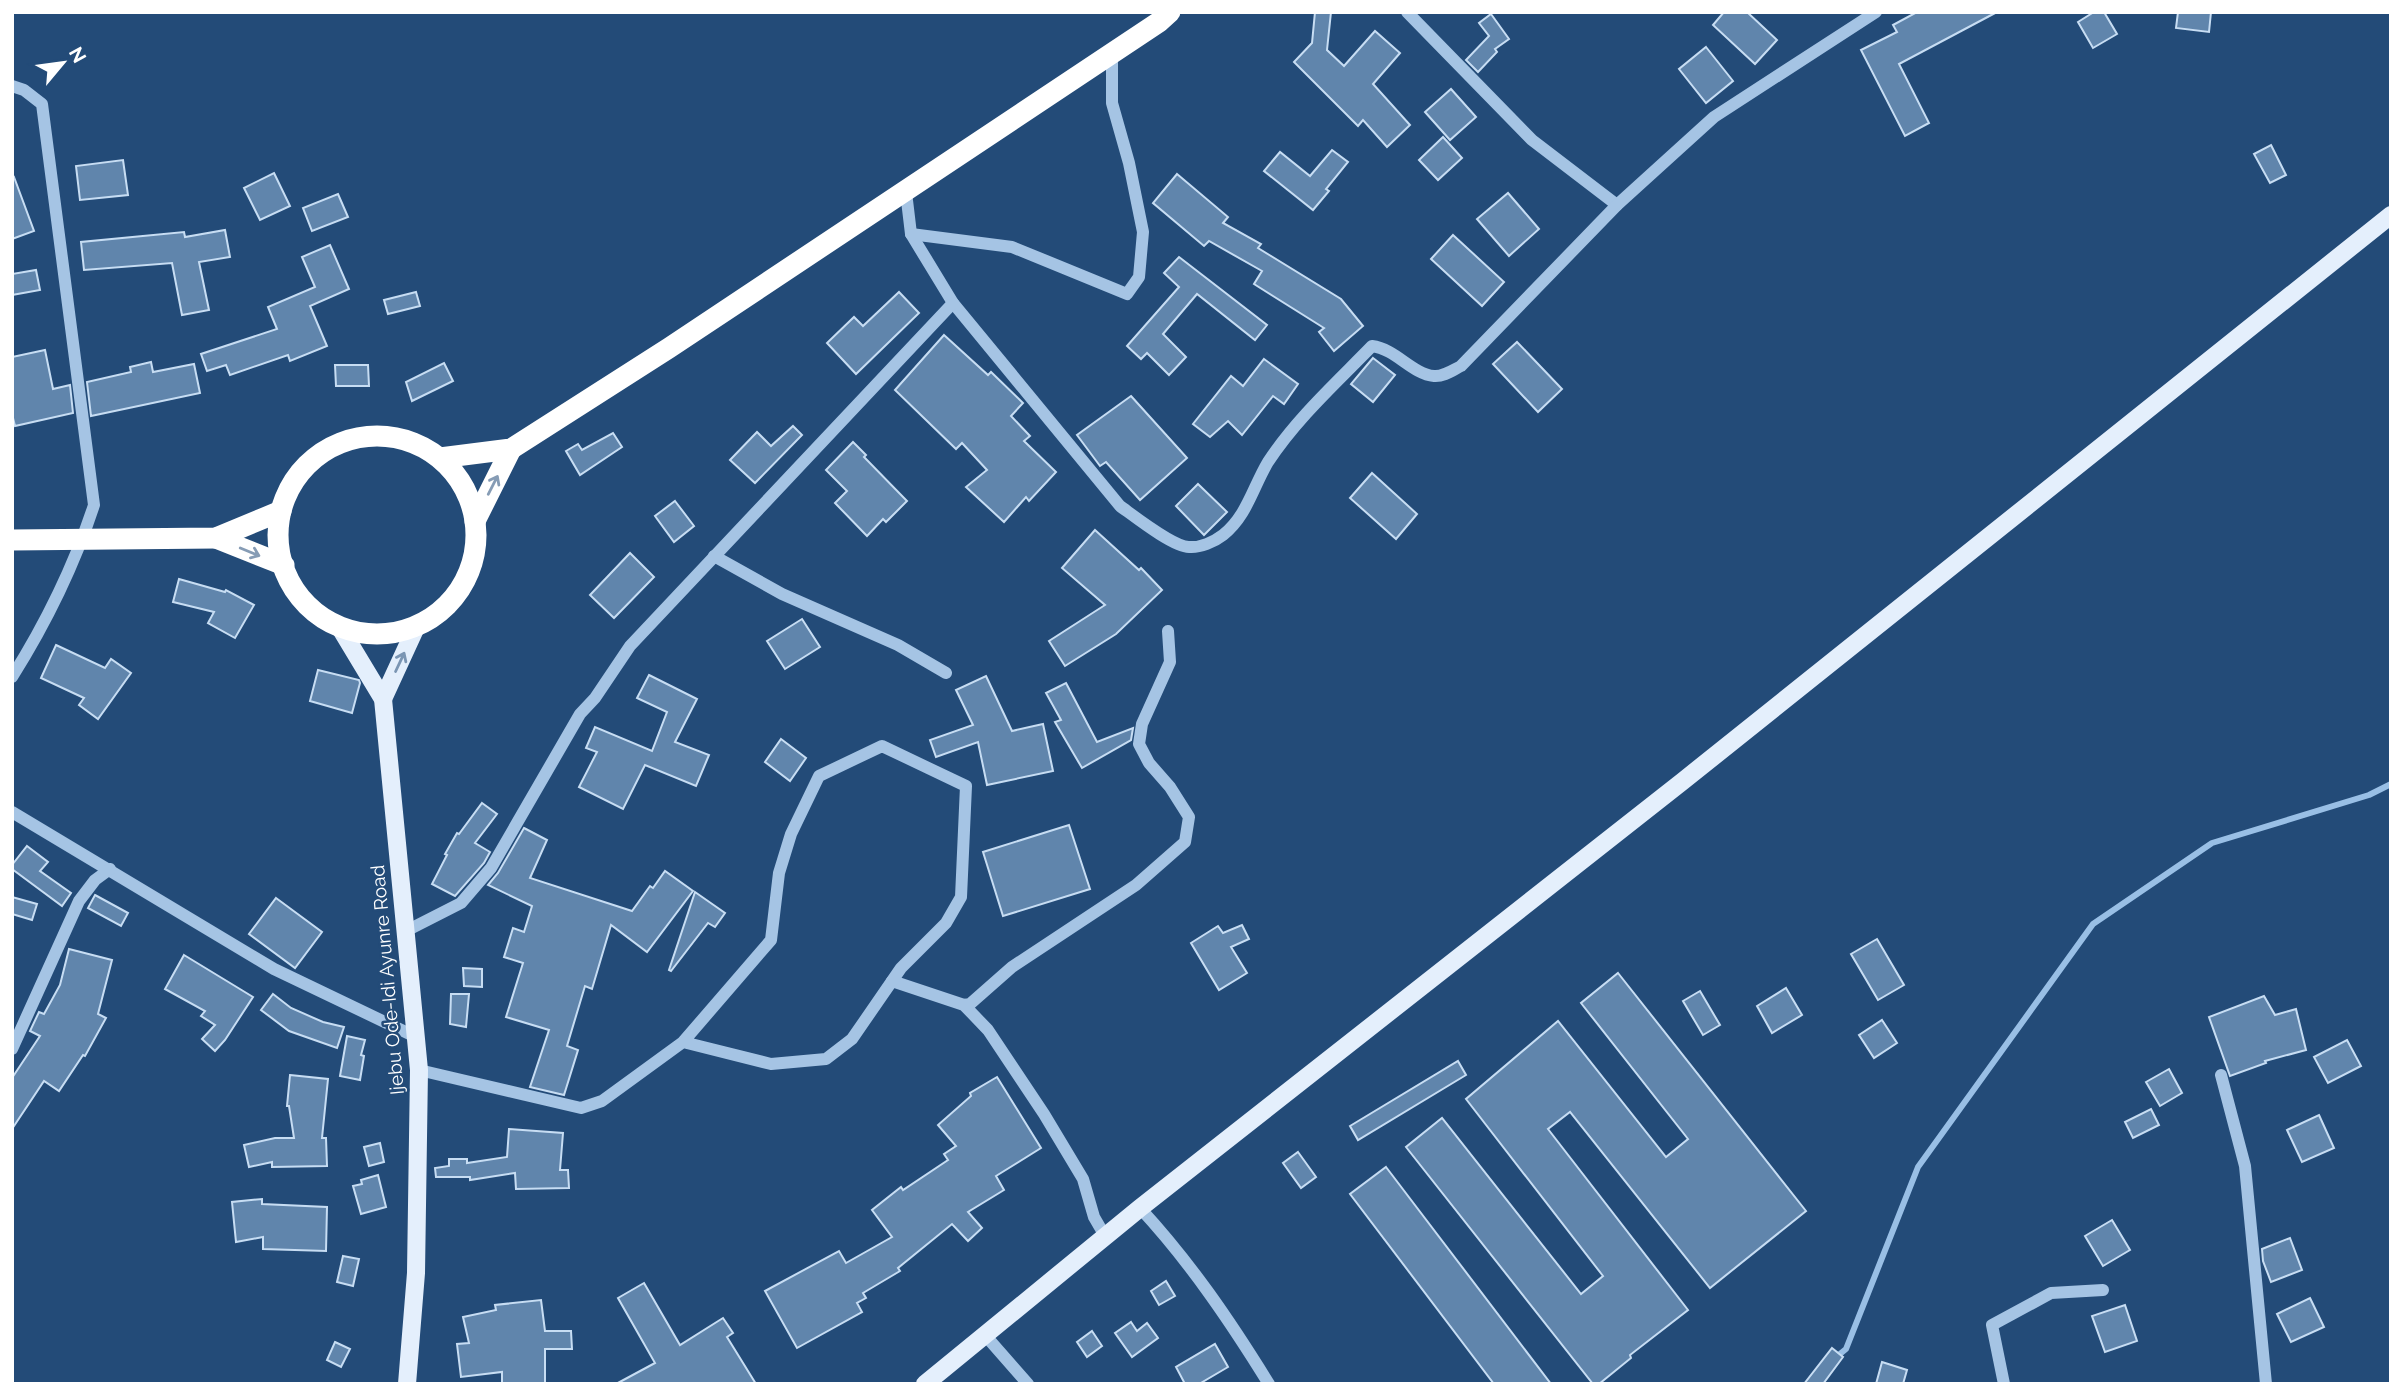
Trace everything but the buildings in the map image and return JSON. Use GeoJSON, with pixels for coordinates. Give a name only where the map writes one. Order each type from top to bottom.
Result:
{"type":"FeatureCollection","features":[{"type":"Feature","properties":{"kind":"highway"},"geometry":{"type":"LineString","coordinates":[[440,458],[511,449],[906,192],[1170,12]]}},
{"type":"Feature","properties":{"kind":"highway"},"geometry":{"type":"LineString","coordinates":[[372,435],[408,440],[440,458],[463,486],[471,503],[475,521],[475,548],[468,575],[447,605],[417,625],[382,633],[342,631],[325,620],[302,597],[284,565],[279,548],[281,511],[295,478],[321,452],[354,438],[372,435]]}},
{"type":"Feature","properties":{"kind":"highway"},"geometry":{"type":"LineString","coordinates":[[475,521],[511,449]]}},
{"type":"Feature","properties":{"kind":"highway"},"geometry":{"type":"LineString","coordinates":[[216,538],[281,511]]}},
{"type":"Feature","properties":{"kind":"highway"},"geometry":{"type":"LineString","coordinates":[[12,540],[216,538],[284,565]]}},
{"type":"Feature","properties":{"kind":"main road"},"geometry":{"type":"LineString","coordinates":[[925,1384],[1140,1208],[1683,781],[2391,215]]}},
{"type":"Feature","properties":{"kind":"main road"},"geometry":{"type":"LineString","coordinates":[[383,699],[417,625]]}},
{"type":"Feature","properties":{"kind":"main road"},"geometry":{"type":"LineString","coordinates":[[342,631],[383,699]]}},
{"type":"Feature","properties":{"kind":"main road","name":"Ijebu Ode-Idi Ayunre Road"},"geometry":{"type":"LineString","coordinates":[[383,699],[419,1070],[416,1273],[407,1384]]}},
{"type":"Feature","properties":{"kind":"street"},"geometry":{"type":"LineString","coordinates":[[1407,12],[1532,139],[1617,205]]}},
{"type":"Feature","properties":{"kind":"street"},"geometry":{"type":"LineString","coordinates":[[906,192],[911,234],[953,303],[1120,506],[1186,548],[1206,545],[1223,536],[1235,523],[1256,490],[1267,463],[1295,426],[1372,346],[1388,349],[1410,365],[1432,376],[1461,366],[1617,205],[1714,117],[1875,12]]}},
{"type":"Feature","properties":{"kind":"street"},"geometry":{"type":"LineString","coordinates":[[911,234],[1012,247],[1127,294],[1139,277],[1143,232],[1129,163],[1112,103],[1112,54]]}},
{"type":"Feature","properties":{"kind":"street"},"geometry":{"type":"LineString","coordinates":[[12,86],[24,90],[42,104],[94,505],[83,539],[40,634],[12,677]]}},
{"type":"Feature","properties":{"kind":"street"},"geometry":{"type":"LineString","coordinates":[[406,931],[461,903],[491,868],[580,714],[595,698],[630,646],[953,303]]}},
{"type":"Feature","properties":{"kind":"street"},"geometry":{"type":"LineString","coordinates":[[714,556],[782,594],[898,645],[946,673]]}},
{"type":"Feature","properties":{"kind":"street"},"geometry":{"type":"LineString","coordinates":[[964,1006],[970,1004],[1012,967],[1136,885],[1185,842],[1189,817],[1170,787],[1149,763],[1139,744],[1142,724],[1170,662],[1168,631]]}},
{"type":"Feature","properties":{"kind":"street"},"geometry":{"type":"LineString","coordinates":[[419,1070],[581,1108],[602,1101],[683,1042],[771,940],[779,873],[791,834],[819,776],[882,746],[966,786],[961,897],[946,923],[901,968],[852,1039],[826,1059],[771,1064],[683,1042]]}},
{"type":"Feature","properties":{"kind":"street"},"geometry":{"type":"LineString","coordinates":[[12,812],[274,969],[416,1037]]}},
{"type":"Feature","properties":{"kind":"street"},"geometry":{"type":"LineString","coordinates":[[12,1049],[79,901],[95,880],[110,869]]}},
{"type":"Feature","properties":{"kind":"street"},"geometry":{"type":"LineString","coordinates":[[892,981],[964,1006],[988,1030],[1083,1179],[1094,1217],[1105,1236]]}},
{"type":"Feature","properties":{"kind":"street"},"geometry":{"type":"LineString","coordinates":[[2221,1075],[2245,1166],[2266,1384]]}},
{"type":"Feature","properties":{"kind":"street"},"geometry":{"type":"LineString","coordinates":[[1140,1208],[1186,1259],[1231,1321],[1269,1384]]}},
{"type":"Feature","properties":{"kind":"street"},"geometry":{"type":"LineString","coordinates":[[2004,1384],[1992,1325],[2051,1293],[2103,1290]]}},
{"type":"Feature","properties":{"kind":"street"},"geometry":{"type":"LineString","coordinates":[[985,1335],[1028,1384]]}},
{"type":"Feature","properties":{"kind":"waterway"},"geometry":{"type":"LineString","coordinates":[[1835,1358],[1846,1349],[1918,1167],[2093,924],[2212,843],[2369,795],[2391,784]]}}]}
